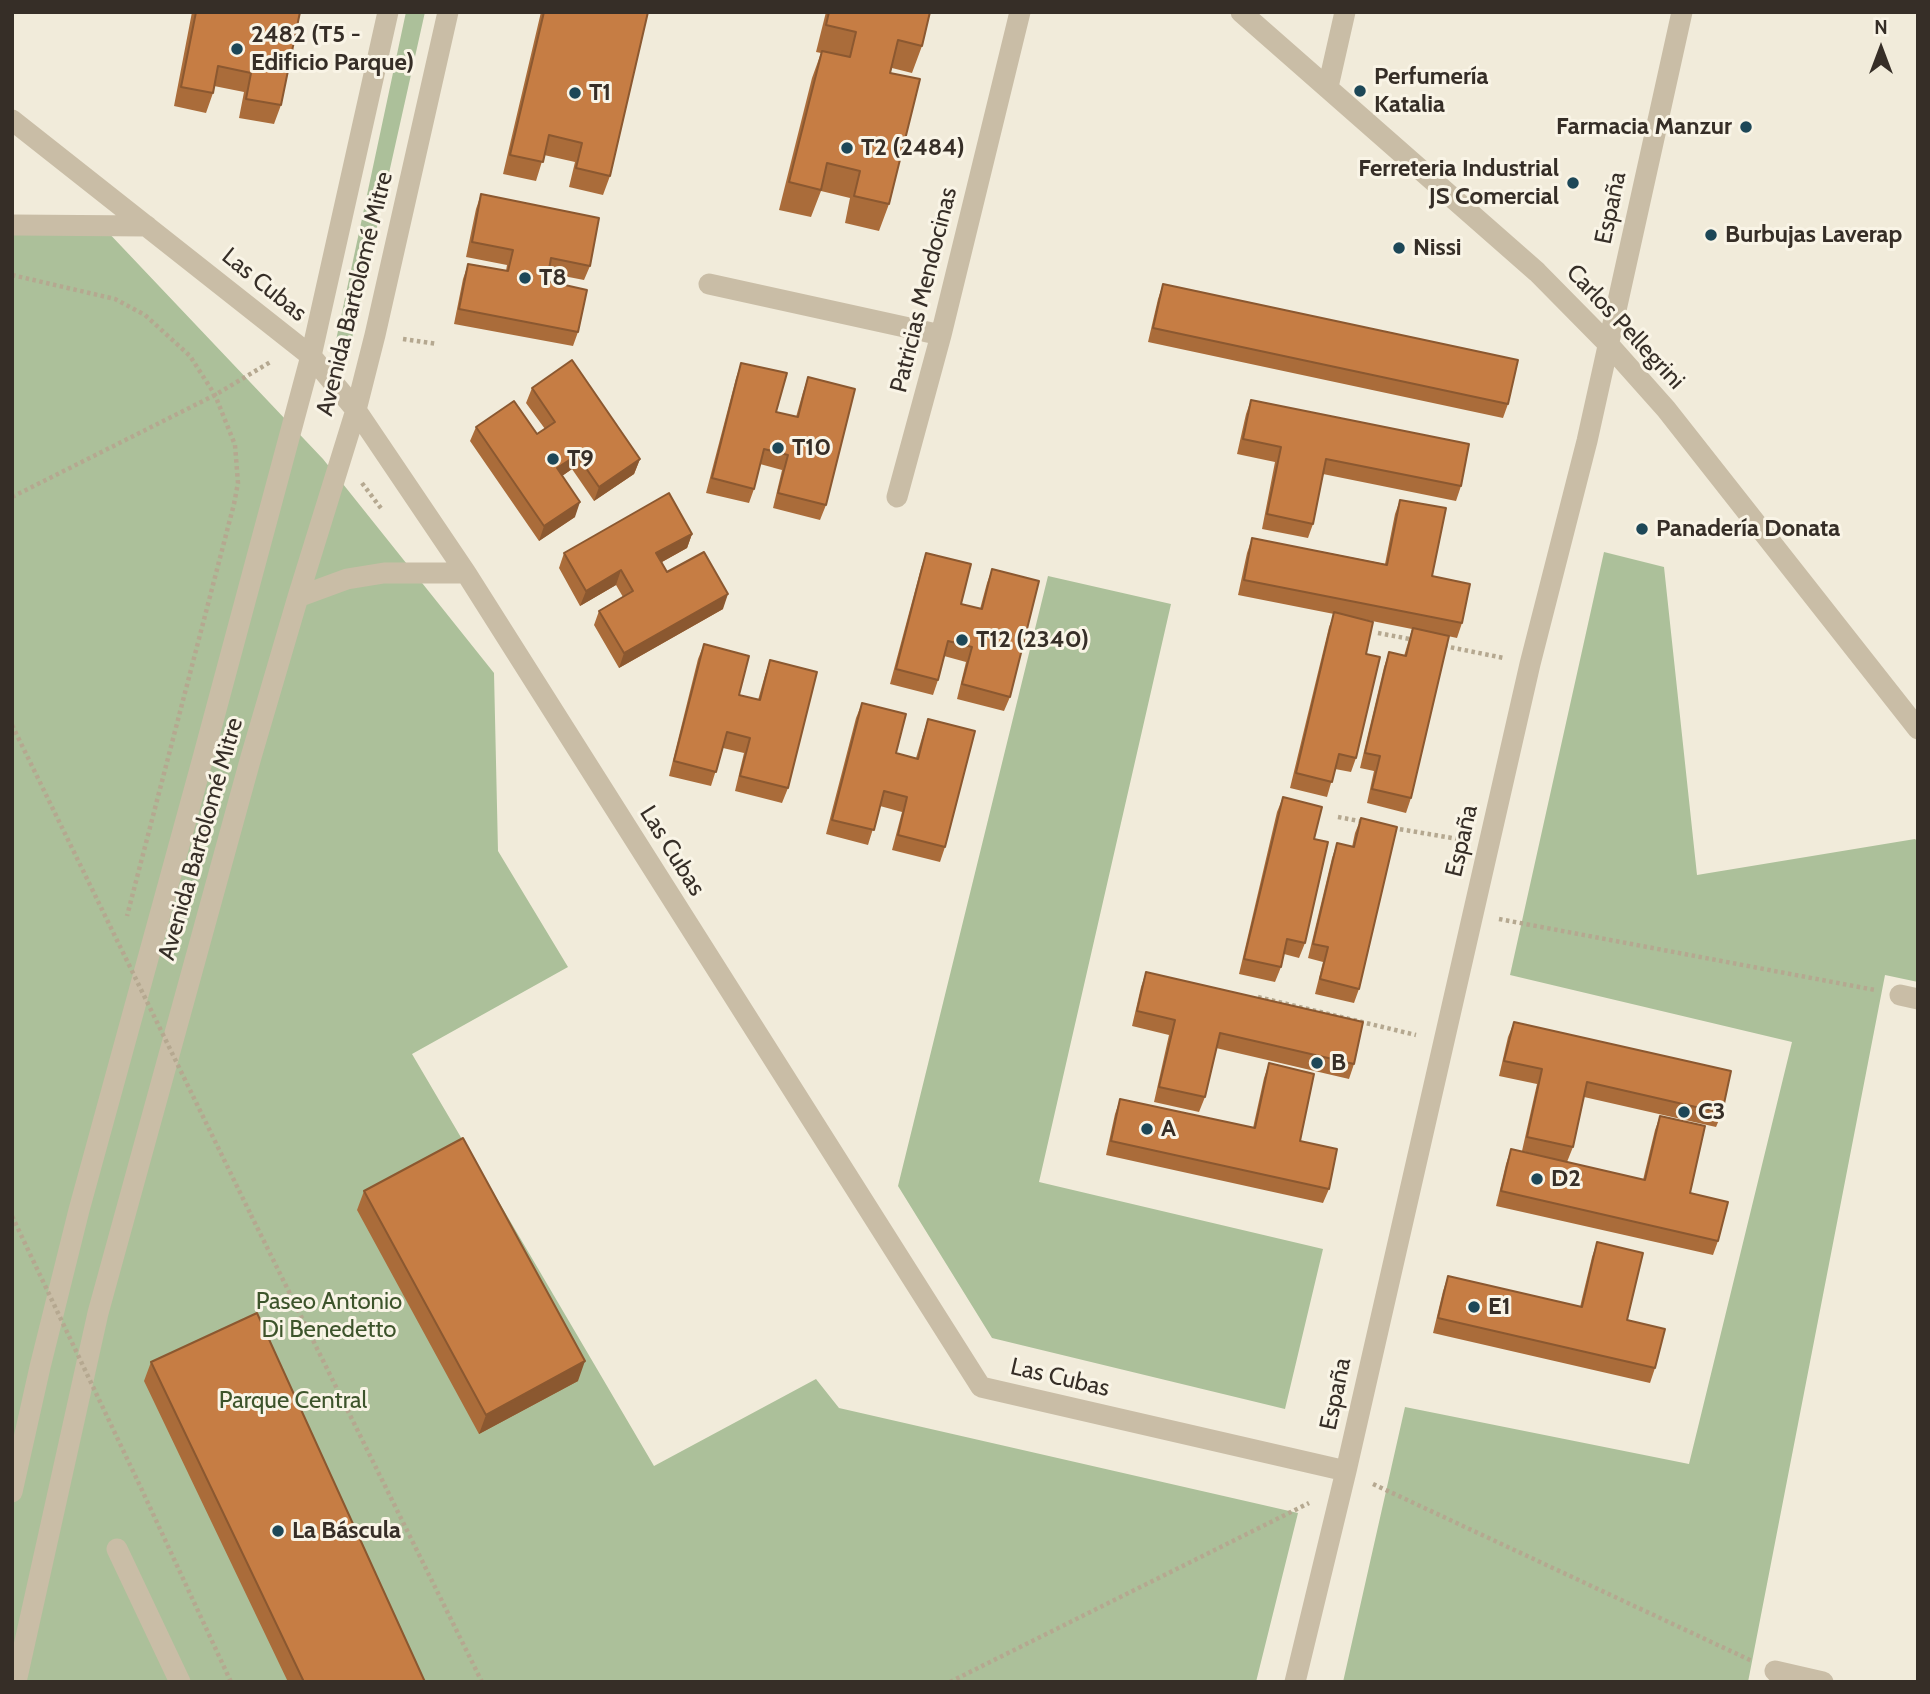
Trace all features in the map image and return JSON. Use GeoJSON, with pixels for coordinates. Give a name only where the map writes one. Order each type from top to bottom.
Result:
{"type":"FeatureCollection","features":[{"type":"Feature","properties":{"kind":"street","name":"Avenida Bartolomé Mitre"},"geometry":{"type":"LineString","coordinates":[[12,1492],[79,1210],[310,356],[388,12]]}},
{"type":"Feature","properties":{"kind":"street","name":"Avenida Bartolomé Mitre"},"geometry":{"type":"LineString","coordinates":[[16,1682],[98,1313],[251,757],[356,410],[448,12]]}},
{"type":"Feature","properties":{"kind":"street","name":"Patricias Mendocinas"},"geometry":{"type":"LineString","coordinates":[[897,497],[941,335],[1020,12]]}},
{"type":"Feature","properties":{"kind":"street","name":"Carlos Pellegrini"},"geometry":{"type":"LineString","coordinates":[[1241,12],[1537,272],[1609,345],[1666,409],[1918,729]]}},
{"type":"Feature","properties":{"kind":"street"},"geometry":{"type":"LineString","coordinates":[[1328,87],[1345,12]]}},
{"type":"Feature","properties":{"kind":"street","name":"España"},"geometry":{"type":"LineString","coordinates":[[1295,1682],[1346,1471],[1530,663],[1587,441],[1682,12]]}},
{"type":"Feature","properties":{"kind":"street","name":"Las Cubas"},"geometry":{"type":"LineString","coordinates":[[12,120],[310,356],[356,410],[467,573],[981,1387],[1346,1471]]}},
{"type":"Feature","properties":{"kind":"street"},"geometry":{"type":"LineString","coordinates":[[12,225],[147,226]]}},
{"type":"Feature","properties":{"kind":"street"},"geometry":{"type":"LineString","coordinates":[[709,284],[941,335]]}},
{"type":"Feature","properties":{"kind":"street"},"geometry":{"type":"LineString","coordinates":[[298,597],[347,579],[384,573],[467,573]]}},
{"type":"Feature","properties":{"kind":"street"},"geometry":{"type":"LineString","coordinates":[[117,1549],[180,1682]]}},
{"type":"Feature","properties":{"kind":"street"},"geometry":{"type":"LineString","coordinates":[[1775,1671],[1823,1682]]}},
{"type":"Feature","properties":{"kind":"path"},"geometry":{"type":"LineString","coordinates":[[12,275],[115,299],[145,315],[190,356],[215,395],[235,445],[238,483],[127,917]]}},
{"type":"Feature","properties":{"kind":"path"},"geometry":{"type":"LineString","coordinates":[[12,497],[215,395],[276,359],[310,356]]}},
{"type":"Feature","properties":{"kind":"path"},"geometry":{"type":"LineString","coordinates":[[1378,632],[1416,640]]}},
{"type":"Feature","properties":{"kind":"path"},"geometry":{"type":"LineString","coordinates":[[1441,645],[1530,663]]}},
{"type":"Feature","properties":{"kind":"path"},"geometry":{"type":"LineString","coordinates":[[12,726],[482,1682]]}},
{"type":"Feature","properties":{"kind":"path"},"geometry":{"type":"LineString","coordinates":[[1338,817],[1365,822]]}},
{"type":"Feature","properties":{"kind":"path"},"geometry":{"type":"LineString","coordinates":[[1392,828],[1489,844]]}},
{"type":"Feature","properties":{"kind":"path"},"geometry":{"type":"LineString","coordinates":[[1473,914],[1909,997]]}},
{"type":"Feature","properties":{"kind":"path"},"geometry":{"type":"LineString","coordinates":[[116,957],[123,931]]}},
{"type":"Feature","properties":{"kind":"path"},"geometry":{"type":"LineString","coordinates":[[1258,997],[1444,1042]]}},
{"type":"Feature","properties":{"kind":"path"},"geometry":{"type":"LineString","coordinates":[[12,1216],[231,1682]]}},
{"type":"Feature","properties":{"kind":"path"},"geometry":{"type":"LineString","coordinates":[[33,1278],[40,1251]]}},
{"type":"Feature","properties":{"kind":"path"},"geometry":{"type":"LineString","coordinates":[[950,1682],[1321,1498],[1346,1471],[1775,1671]]}},
{"type":"Feature","properties":{"kind":"green space"},"geometry":{"type":"Polygon","coordinates":[[[406,12],[425,12],[349,352],[335,345],[406,12]]]}},
{"type":"Feature","properties":{"kind":"green space","name":"Parque Central"},"geometry":{"type":"Polygon","coordinates":[[[104,228],[323,459],[494,673],[498,851],[568,967],[412,1054],[654,1466],[816,1379],[839,1408],[1298,1513],[1256,1682],[12,1682],[12,233],[104,228]]]}},
{"type":"Feature","properties":{"kind":"green space"},"geometry":{"type":"Polygon","coordinates":[[[1604,552],[1664,567],[1697,875],[1915,839],[1918,842],[1918,982],[1885,975],[1748,1682],[1343,1682],[1405,1407],[1689,1464],[1792,1042],[1510,975],[1604,552]]]}},
{"type":"Feature","properties":{"kind":"green space"},"geometry":{"type":"Polygon","coordinates":[[[1048,576],[1171,604],[1039,1182],[1323,1249],[1285,1409],[992,1338],[898,1186],[1048,576]]]}},
{"type":"Feature","properties":{"kind":"building","name":"2482 (T5 - Edificio Parque)"},"geometry":{"type":"Polygon","coordinates":[[[196,12],[300,12],[281,105],[246,99],[251,73],[218,66],[213,93],[181,87],[196,12]]]}},
{"type":"Feature","properties":{"kind":"building","name":"T1"},"geometry":{"type":"Polygon","coordinates":[[[544,12],[648,12],[610,176],[576,168],[582,143],[549,135],[543,162],[510,155],[544,12]]]}},
{"type":"Feature","properties":{"kind":"building","name":"T2 (2484)"},"geometry":{"type":"Polygon","coordinates":[[[829,12],[930,12],[922,46],[898,40],[890,73],[920,79],[889,204],[854,196],[860,171],[827,163],[821,190],[789,182],[822,51],[850,57],[856,32],[826,25],[829,12]]]}},
{"type":"Feature","properties":{"kind":"building","name":"T8"},"geometry":{"type":"Polygon","coordinates":[[[481,194],[599,218],[590,266],[551,258],[547,281],[587,290],[578,332],[459,309],[468,264],[508,271],[513,250],[472,242],[481,194]]]}},
{"type":"Feature","properties":{"kind":"building"},"geometry":{"type":"Polygon","coordinates":[[[1163,284],[1518,360],[1508,404],[1153,328],[1163,284]]]}},
{"type":"Feature","properties":{"kind":"building","name":"T9"},"geometry":{"type":"Polygon","coordinates":[[[572,360],[640,459],[599,487],[577,455],[557,468],[580,502],[544,526],[476,427],[514,401],[537,434],[555,422],[532,388],[572,360]]]}},
{"type":"Feature","properties":{"kind":"building","name":"T10"},"geometry":{"type":"Polygon","coordinates":[[[741,363],[787,373],[776,412],[798,417],[808,377],[855,389],[826,505],[778,493],[788,455],[764,449],[754,489],[712,478],[741,363]]]}},
{"type":"Feature","properties":{"kind":"building"},"geometry":{"type":"Polygon","coordinates":[[[1251,400],[1469,444],[1461,486],[1326,459],[1313,524],[1267,514],[1281,447],[1243,439],[1251,400]]]}},
{"type":"Feature","properties":{"kind":"building"},"geometry":{"type":"Polygon","coordinates":[[[669,493],[692,534],[656,553],[667,572],[704,552],[728,594],[624,653],[599,611],[633,591],[621,570],[586,591],[564,553],[669,493]]]}},
{"type":"Feature","properties":{"kind":"building"},"geometry":{"type":"Polygon","coordinates":[[[1400,500],[1446,508],[1432,576],[1470,584],[1462,623],[1244,580],[1252,538],[1387,565],[1400,500]]]}},
{"type":"Feature","properties":{"kind":"building","name":"T12 (2340)"},"geometry":{"type":"Polygon","coordinates":[[[926,553],[971,564],[961,604],[982,609],[992,569],[1039,581],[1010,697],[962,684],[972,647],[948,641],[938,680],[896,669],[926,553]]]}},
{"type":"Feature","properties":{"kind":"building"},"geometry":{"type":"Polygon","coordinates":[[[1334,612],[1373,622],[1366,654],[1380,657],[1356,758],[1339,754],[1332,782],[1296,773],[1334,612]]]}},
{"type":"Feature","properties":{"kind":"building"},"geometry":{"type":"Polygon","coordinates":[[[1413,628],[1449,636],[1411,798],[1372,789],[1380,756],[1365,753],[1389,652],[1406,656],[1413,628]]]}},
{"type":"Feature","properties":{"kind":"building"},"geometry":{"type":"Polygon","coordinates":[[[704,644],[749,656],[739,695],[760,700],[770,660],[817,672],[788,788],[740,776],[750,738],[727,732],[716,772],[674,761],[704,644]]]}},
{"type":"Feature","properties":{"kind":"building"},"geometry":{"type":"Polygon","coordinates":[[[862,703],[906,714],[896,753],[918,759],[928,719],[975,731],[945,847],[898,835],[907,797],[884,791],[874,830],[832,820],[862,703]]]}},
{"type":"Feature","properties":{"kind":"building"},"geometry":{"type":"Polygon","coordinates":[[[1283,797],[1322,807],[1314,839],[1328,842],[1305,943],[1287,939],[1281,967],[1244,959],[1283,797]]]}},
{"type":"Feature","properties":{"kind":"building"},"geometry":{"type":"Polygon","coordinates":[[[1361,818],[1397,827],[1359,989],[1320,979],[1328,947],[1313,944],[1337,843],[1354,847],[1361,818]]]}},
{"type":"Feature","properties":{"kind":"building","name":"B"},"geometry":{"type":"Polygon","coordinates":[[[1146,972],[1363,1022],[1354,1064],[1220,1033],[1205,1097],[1159,1087],[1175,1020],[1137,1011],[1146,972]]]}},
{"type":"Feature","properties":{"kind":"building","name":"C3"},"geometry":{"type":"Polygon","coordinates":[[[1514,1022],[1731,1071],[1722,1113],[1587,1082],[1573,1147],[1527,1137],[1542,1069],[1504,1061],[1514,1022]]]}},
{"type":"Feature","properties":{"kind":"building","name":"A"},"geometry":{"type":"Polygon","coordinates":[[[1269,1063],[1314,1074],[1300,1141],[1337,1149],[1329,1189],[1111,1141],[1120,1099],[1255,1128],[1269,1063]]]}},
{"type":"Feature","properties":{"kind":"building","name":"D2"},"geometry":{"type":"Polygon","coordinates":[[[1660,1116],[1705,1126],[1690,1193],[1728,1202],[1718,1241],[1501,1191],[1511,1149],[1645,1180],[1660,1116]]]}},
{"type":"Feature","properties":{"kind":"building"},"geometry":{"type":"Polygon","coordinates":[[[463,1138],[585,1361],[486,1415],[364,1191],[463,1138]]]}},
{"type":"Feature","properties":{"kind":"building","name":"E1"},"geometry":{"type":"Polygon","coordinates":[[[1597,1242],[1643,1253],[1627,1320],[1665,1329],[1655,1368],[1438,1318],[1448,1276],[1582,1307],[1597,1242]]]}},
{"type":"Feature","properties":{"kind":"building","name":"La Báscula"},"geometry":{"type":"Polygon","coordinates":[[[257,1313],[425,1682],[304,1682],[151,1362],[257,1313]]]}},
{"type":"Feature","properties":{"kind":"place","name":"2482 (T5 - Edificio Parque)"},"geometry":{"type":"Point","coordinates":[237,49]}},
{"type":"Feature","properties":{"kind":"place","name":"Perfumería Katalia"},"geometry":{"type":"Point","coordinates":[1360,91]}},
{"type":"Feature","properties":{"kind":"place","name":"T1"},"geometry":{"type":"Point","coordinates":[575,93]}},
{"type":"Feature","properties":{"kind":"place","name":"Farmacia Manzur"},"geometry":{"type":"Point","coordinates":[1746,127]}},
{"type":"Feature","properties":{"kind":"place","name":"T2 (2484)"},"geometry":{"type":"Point","coordinates":[847,148]}},
{"type":"Feature","properties":{"kind":"place","name":"Ferreteria Industrial JS Comercial"},"geometry":{"type":"Point","coordinates":[1573,183]}},
{"type":"Feature","properties":{"kind":"place","name":"Burbujas Laverap"},"geometry":{"type":"Point","coordinates":[1711,235]}},
{"type":"Feature","properties":{"kind":"place","name":"Nissi"},"geometry":{"type":"Point","coordinates":[1399,248]}},
{"type":"Feature","properties":{"kind":"place","name":"T8"},"geometry":{"type":"Point","coordinates":[525,278]}},
{"type":"Feature","properties":{"kind":"place","name":"T10"},"geometry":{"type":"Point","coordinates":[778,448]}},
{"type":"Feature","properties":{"kind":"place","name":"T9"},"geometry":{"type":"Point","coordinates":[553,459]}},
{"type":"Feature","properties":{"kind":"place","name":"Panadería Donata"},"geometry":{"type":"Point","coordinates":[1642,529]}},
{"type":"Feature","properties":{"kind":"place","name":"T12 (2340)"},"geometry":{"type":"Point","coordinates":[962,640]}},
{"type":"Feature","properties":{"kind":"place","name":"B"},"geometry":{"type":"Point","coordinates":[1317,1063]}},
{"type":"Feature","properties":{"kind":"place","name":"C3"},"geometry":{"type":"Point","coordinates":[1684,1112]}},
{"type":"Feature","properties":{"kind":"place","name":"A"},"geometry":{"type":"Point","coordinates":[1147,1129]}},
{"type":"Feature","properties":{"kind":"place","name":"D2"},"geometry":{"type":"Point","coordinates":[1537,1179]}},
{"type":"Feature","properties":{"kind":"place","name":"E1"},"geometry":{"type":"Point","coordinates":[1474,1307]}},
{"type":"Feature","properties":{"kind":"place","name":"La Báscula"},"geometry":{"type":"Point","coordinates":[278,1531]}},
{"type":"Feature","properties":{"kind":"park label","name":"Paseo Antonio Di Benedetto"},"geometry":{"type":"Point","coordinates":[329,1316]}}]}
